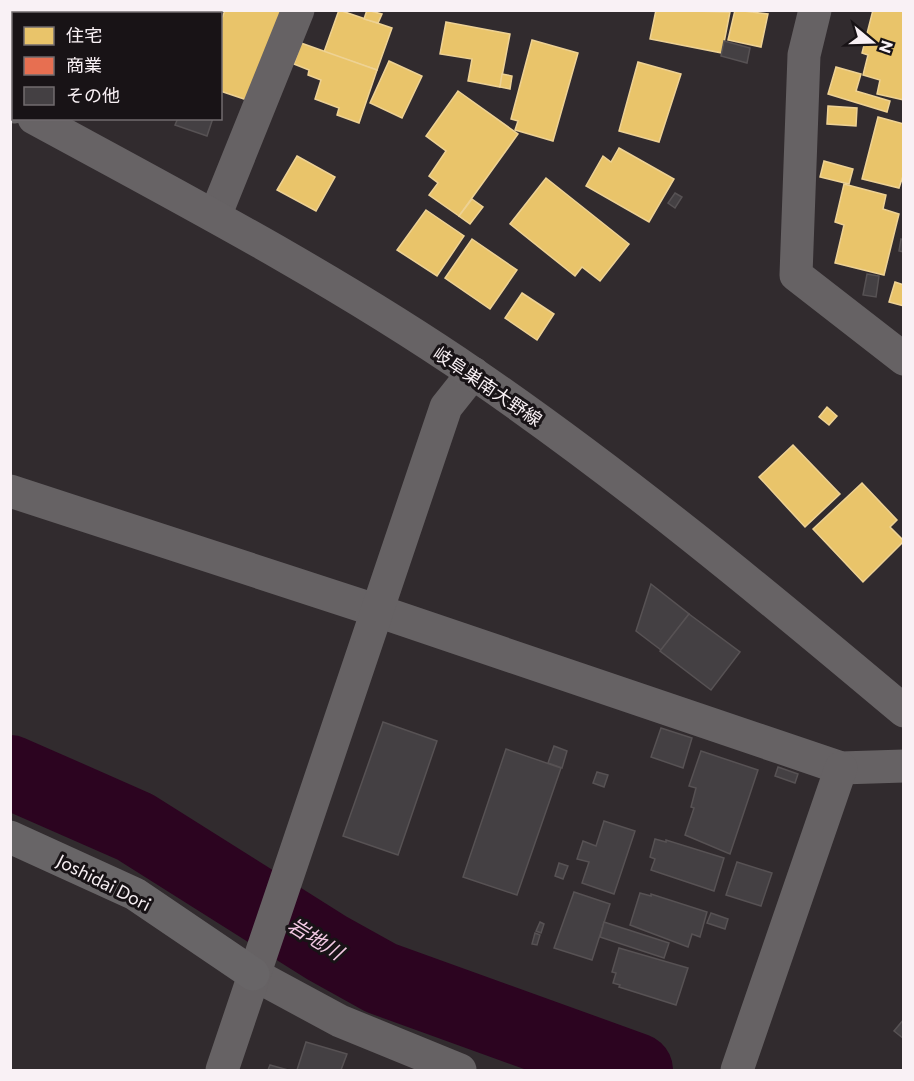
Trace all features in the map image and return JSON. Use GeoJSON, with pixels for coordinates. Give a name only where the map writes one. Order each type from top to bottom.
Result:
{"type":"FeatureCollection","features":[{"type":"Feature","properties":{"kind":"main road","name":"岐阜巣南大野線"},"geometry":{"type":"LineString","coordinates":[[38,120],[215,216],[345,291],[473,373],[589,456],[903,711]]}},
{"type":"Feature","properties":{"kind":"street"},"geometry":{"type":"LineString","coordinates":[[215,216],[298,10]]}},
{"type":"Feature","properties":{"kind":"street"},"geometry":{"type":"LineString","coordinates":[[815,10],[804,55],[796,275],[903,359]]}},
{"type":"Feature","properties":{"kind":"street"},"geometry":{"type":"LineString","coordinates":[[222,1071],[446,407],[473,373]]}},
{"type":"Feature","properties":{"kind":"street"},"geometry":{"type":"LineString","coordinates":[[10,491],[378,611],[841,768],[903,766]]}},
{"type":"Feature","properties":{"kind":"street"},"geometry":{"type":"LineString","coordinates":[[737,1071],[841,768]]}},
{"type":"Feature","properties":{"kind":"street","name":"Joshidai Dori"},"geometry":{"type":"LineString","coordinates":[[10,837],[135,894],[257,964]]}},
{"type":"Feature","properties":{"kind":"street"},"geometry":{"type":"LineString","coordinates":[[257,964],[340,1021],[460,1071]]}},
{"type":"Feature","properties":{"kind":"building: 住宅"},"geometry":{"type":"Polygon","coordinates":[[[10,10],[57,10],[56,12],[12,12],[12,36],[10,35],[10,10]]]}},
{"type":"Feature","properties":{"kind":"building: 住宅"},"geometry":{"type":"Polygon","coordinates":[[[170,10],[218,10],[218,12],[174,12],[170,10]]]}},
{"type":"Feature","properties":{"kind":"building: 住宅"},"geometry":{"type":"Polygon","coordinates":[[[225,10],[282,10],[250,101],[222,92],[222,18],[225,10]]]}},
{"type":"Feature","properties":{"kind":"building: 住宅"},"geometry":{"type":"Polygon","coordinates":[[[339,10],[392,28],[377,70],[324,52],[339,10]]]}},
{"type":"Feature","properties":{"kind":"building: 住宅"},"geometry":{"type":"Polygon","coordinates":[[[367,10],[382,14],[378,23],[364,19],[367,10]]]}},
{"type":"Feature","properties":{"kind":"building: 住宅"},"geometry":{"type":"Polygon","coordinates":[[[656,10],[730,12],[722,53],[650,39],[656,10]]]}},
{"type":"Feature","properties":{"kind":"building: 住宅"},"geometry":{"type":"Polygon","coordinates":[[[735,10],[768,14],[761,47],[728,40],[735,10]]]}},
{"type":"Feature","properties":{"kind":"building: 住宅"},"geometry":{"type":"Polygon","coordinates":[[[873,10],[904,10],[904,100],[877,94],[880,80],[863,75],[868,55],[862,53],[873,10]]]}},
{"type":"Feature","properties":{"kind":"building: 住宅"},"geometry":{"type":"Polygon","coordinates":[[[446,22],[510,34],[500,87],[468,81],[472,59],[440,54],[446,22]]]}},
{"type":"Feature","properties":{"kind":"building: 住宅"},"geometry":{"type":"Polygon","coordinates":[[[532,40],[578,53],[553,141],[515,130],[518,121],[511,119],[532,40]]]}},
{"type":"Feature","properties":{"kind":"building: 住宅"},"geometry":{"type":"Polygon","coordinates":[[[301,43],[377,70],[359,123],[337,115],[339,108],[315,99],[321,80],[308,75],[309,70],[294,64],[301,43]]]}},
{"type":"Feature","properties":{"kind":"building: 住宅"},"geometry":{"type":"Polygon","coordinates":[[[389,61],[422,76],[402,118],[370,103],[389,61]]]}},
{"type":"Feature","properties":{"kind":"building: 住宅"},"geometry":{"type":"Polygon","coordinates":[[[638,62],[681,74],[659,142],[619,131],[638,62]]]}},
{"type":"Feature","properties":{"kind":"building: 住宅"},"geometry":{"type":"Polygon","coordinates":[[[836,67],[861,74],[856,91],[890,101],[887,112],[828,94],[836,67]]]}},
{"type":"Feature","properties":{"kind":"building: 住宅"},"geometry":{"type":"Polygon","coordinates":[[[502,74],[512,76],[510,89],[500,87],[502,74]]]}},
{"type":"Feature","properties":{"kind":"building: 住宅"},"geometry":{"type":"Polygon","coordinates":[[[458,91],[518,134],[459,216],[429,195],[438,183],[429,176],[446,151],[426,136],[458,91]]]}},
{"type":"Feature","properties":{"kind":"building: 住宅"},"geometry":{"type":"Polygon","coordinates":[[[828,106],[857,108],[856,126],[827,124],[828,106]]]}},
{"type":"Feature","properties":{"kind":"building: 住宅"},"geometry":{"type":"Polygon","coordinates":[[[878,117],[904,124],[904,173],[899,188],[862,179],[878,117]]]}},
{"type":"Feature","properties":{"kind":"building: 住宅"},"geometry":{"type":"Polygon","coordinates":[[[619,148],[674,179],[649,222],[586,186],[603,156],[611,162],[619,148]]]}},
{"type":"Feature","properties":{"kind":"building: 住宅"},"geometry":{"type":"Polygon","coordinates":[[[297,156],[335,177],[316,211],[277,190],[297,156]]]}},
{"type":"Feature","properties":{"kind":"building: 住宅"},"geometry":{"type":"Polygon","coordinates":[[[824,161],[853,169],[849,184],[820,177],[824,161]]]}},
{"type":"Feature","properties":{"kind":"building: 住宅"},"geometry":{"type":"Polygon","coordinates":[[[546,178],[629,244],[600,281],[582,267],[575,276],[510,224],[546,178]]]}},
{"type":"Feature","properties":{"kind":"building: 住宅"},"geometry":{"type":"Polygon","coordinates":[[[844,184],[886,195],[883,209],[899,214],[884,275],[835,263],[844,225],[835,222],[844,184]]]}},
{"type":"Feature","properties":{"kind":"building: 住宅"},"geometry":{"type":"Polygon","coordinates":[[[472,199],[483,207],[470,224],[459,216],[472,199]]]}},
{"type":"Feature","properties":{"kind":"building: 住宅"},"geometry":{"type":"Polygon","coordinates":[[[426,210],[464,236],[437,276],[397,250],[426,210]]]}},
{"type":"Feature","properties":{"kind":"building: 住宅"},"geometry":{"type":"Polygon","coordinates":[[[472,239],[517,270],[490,309],[445,278],[472,239]]]}},
{"type":"Feature","properties":{"kind":"building: 住宅"},"geometry":{"type":"Polygon","coordinates":[[[895,282],[904,285],[904,306],[889,302],[895,282]]]}},
{"type":"Feature","properties":{"kind":"building: 住宅"},"geometry":{"type":"Polygon","coordinates":[[[522,293],[554,314],[537,340],[505,318],[522,293]]]}},
{"type":"Feature","properties":{"kind":"building: 住宅"},"geometry":{"type":"Polygon","coordinates":[[[827,407],[837,416],[829,425],[819,417],[827,407]]]}},
{"type":"Feature","properties":{"kind":"building: 住宅"},"geometry":{"type":"Polygon","coordinates":[[[793,445],[840,494],[805,527],[759,477],[793,445]]]}},
{"type":"Feature","properties":{"kind":"building: 住宅"},"geometry":{"type":"Polygon","coordinates":[[[862,483],[897,520],[890,527],[904,541],[863,582],[813,529],[862,483]]]}},
{"type":"Feature","properties":{"kind":"building: 商業"},"geometry":{"type":"Polygon","coordinates":[[[75,10],[153,10],[156,12],[74,12],[75,10]]]}},
{"type":"Feature","properties":{"kind":"building: その他"},"geometry":{"type":"Polygon","coordinates":[[[724,41],[750,48],[747,63],[721,56],[724,41]]]}},
{"type":"Feature","properties":{"kind":"building: その他"},"geometry":{"type":"Polygon","coordinates":[[[177,120],[212,120],[207,136],[175,125],[177,120]]]}},
{"type":"Feature","properties":{"kind":"building: その他"},"geometry":{"type":"Polygon","coordinates":[[[675,193],[682,197],[675,208],[668,203],[675,193]]]}},
{"type":"Feature","properties":{"kind":"building: その他"},"geometry":{"type":"Polygon","coordinates":[[[901,239],[904,240],[904,252],[899,251],[901,239]]]}},
{"type":"Feature","properties":{"kind":"building: その他"},"geometry":{"type":"Polygon","coordinates":[[[867,274],[879,276],[876,297],[863,295],[867,274]]]}},
{"type":"Feature","properties":{"kind":"building: その他"},"geometry":{"type":"Polygon","coordinates":[[[651,584],[689,614],[661,650],[636,631],[651,584]]]}},
{"type":"Feature","properties":{"kind":"building: その他"},"geometry":{"type":"Polygon","coordinates":[[[689,614],[740,652],[711,690],[660,651],[689,614]]]}},
{"type":"Feature","properties":{"kind":"building: その他"},"geometry":{"type":"Polygon","coordinates":[[[383,722],[437,741],[398,855],[343,836],[383,722]]]}},
{"type":"Feature","properties":{"kind":"building: その他"},"geometry":{"type":"Polygon","coordinates":[[[661,728],[692,738],[683,768],[651,757],[661,728]]]}},
{"type":"Feature","properties":{"kind":"building: その他"},"geometry":{"type":"Polygon","coordinates":[[[554,746],[567,751],[562,768],[548,763],[554,746]]]}},
{"type":"Feature","properties":{"kind":"building: その他"},"geometry":{"type":"Polygon","coordinates":[[[506,749],[561,768],[517,895],[463,877],[506,749]]]}},
{"type":"Feature","properties":{"kind":"building: その他"},"geometry":{"type":"Polygon","coordinates":[[[701,751],[758,770],[730,854],[685,835],[694,808],[691,807],[696,788],[689,786],[701,751]]]}},
{"type":"Feature","properties":{"kind":"building: その他"},"geometry":{"type":"Polygon","coordinates":[[[778,767],[798,774],[795,783],[775,776],[778,767]]]}},
{"type":"Feature","properties":{"kind":"building: その他"},"geometry":{"type":"Polygon","coordinates":[[[597,772],[608,775],[604,787],[593,783],[597,772]]]}},
{"type":"Feature","properties":{"kind":"building: その他"},"geometry":{"type":"Polygon","coordinates":[[[604,821],[635,831],[614,894],[582,883],[589,862],[577,859],[583,841],[596,846],[604,821]]]}},
{"type":"Feature","properties":{"kind":"building: その他"},"geometry":{"type":"Polygon","coordinates":[[[655,839],[666,842],[666,840],[724,858],[714,891],[651,870],[655,859],[650,857],[655,839]]]}},
{"type":"Feature","properties":{"kind":"building: その他"},"geometry":{"type":"Polygon","coordinates":[[[737,862],[772,873],[761,906],[726,895],[737,862]]]}},
{"type":"Feature","properties":{"kind":"building: その他"},"geometry":{"type":"Polygon","coordinates":[[[559,863],[568,866],[563,879],[555,876],[559,863]]]}},
{"type":"Feature","properties":{"kind":"building: その他"},"geometry":{"type":"Polygon","coordinates":[[[574,892],[610,904],[592,960],[554,948],[574,892]]]}},
{"type":"Feature","properties":{"kind":"building: その他"},"geometry":{"type":"Polygon","coordinates":[[[640,893],[651,896],[651,894],[707,912],[700,937],[692,934],[688,947],[630,925],[640,893]]]}},
{"type":"Feature","properties":{"kind":"building: その他"},"geometry":{"type":"Polygon","coordinates":[[[711,913],[728,919],[725,929],[707,923],[711,913]]]}},
{"type":"Feature","properties":{"kind":"building: その他"},"geometry":{"type":"Polygon","coordinates":[[[540,922],[544,924],[541,933],[536,931],[540,922]]]}},
{"type":"Feature","properties":{"kind":"building: その他"},"geometry":{"type":"Polygon","coordinates":[[[604,922],[669,943],[664,958],[600,937],[604,922]]]}},
{"type":"Feature","properties":{"kind":"building: その他"},"geometry":{"type":"Polygon","coordinates":[[[535,933],[540,935],[537,945],[532,944],[535,933]]]}},
{"type":"Feature","properties":{"kind":"building: その他"},"geometry":{"type":"Polygon","coordinates":[[[619,948],[688,968],[676,1005],[613,983],[616,973],[612,972],[619,948]]]}},
{"type":"Feature","properties":{"kind":"building: その他"},"geometry":{"type":"Polygon","coordinates":[[[904,1019],[904,1039],[894,1031],[904,1019]]]}},
{"type":"Feature","properties":{"kind":"building: その他"},"geometry":{"type":"Polygon","coordinates":[[[306,1042],[347,1054],[341,1070],[297,1070],[306,1042]]]}},
{"type":"Feature","properties":{"kind":"building: その他"},"geometry":{"type":"Polygon","coordinates":[[[270,1065],[288,1070],[268,1070],[270,1065]]]}},
{"type":"Feature","properties":{"kind":"waterway","name":"岩地川"},"geometry":{"type":"LineString","coordinates":[[10,772],[135,827],[327,948],[381,978],[636,1070]]}}]}
